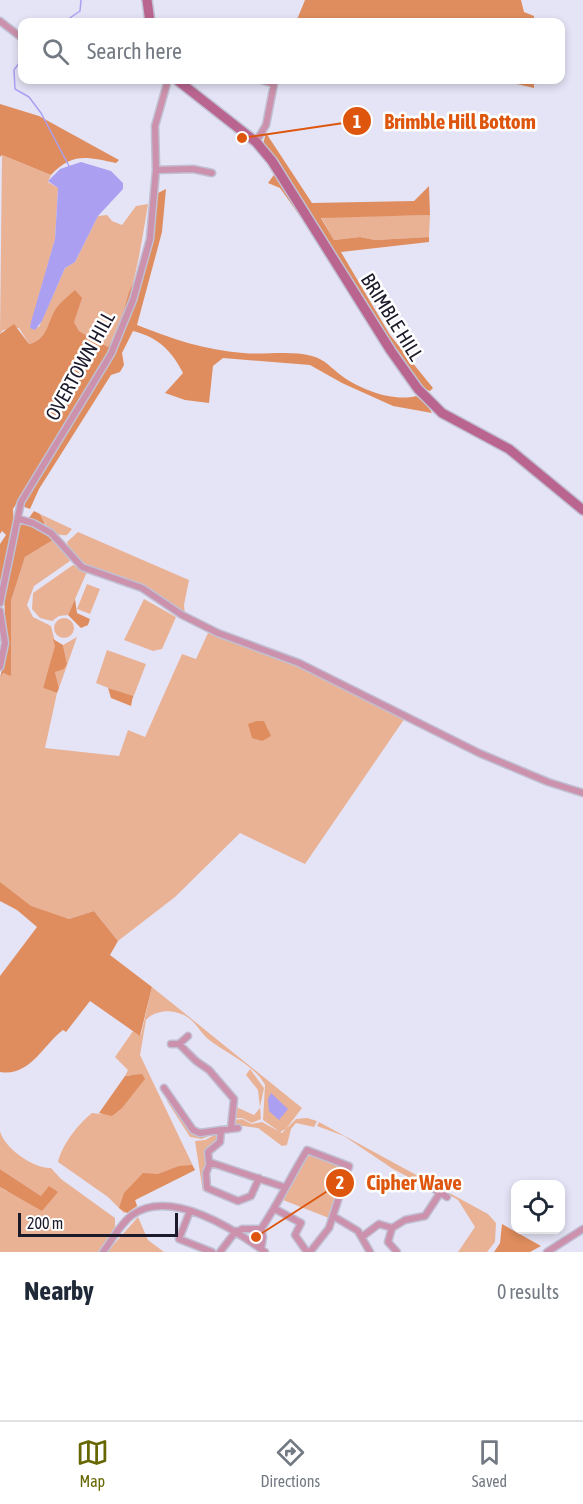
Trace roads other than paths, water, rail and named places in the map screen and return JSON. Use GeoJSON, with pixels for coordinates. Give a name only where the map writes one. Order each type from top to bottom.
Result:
{"type":"FeatureCollection","features":[{"type":"Feature","properties":{"kind":"main road"},"geometry":{"type":"LineString","coordinates":[[147,0],[149,18]]}},
{"type":"Feature","properties":{"kind":"main road","name":"BRIMBLE HILL"},"geometry":{"type":"LineString","coordinates":[[182,84],[256,142],[283,177],[391,351],[418,389],[442,413],[509,449],[583,510]]}},
{"type":"Feature","properties":{"kind":"street"},"geometry":{"type":"LineString","coordinates":[[0,21],[18,35]]}},
{"type":"Feature","properties":{"kind":"street","name":"OVERTOWN HILL"},"geometry":{"type":"LineString","coordinates":[[0,603],[23,497],[103,367],[125,324],[148,245],[156,170],[155,126],[167,84]]}},
{"type":"Feature","properties":{"kind":"street"},"geometry":{"type":"LineString","coordinates":[[256,142],[266,125],[274,84]]}},
{"type":"Feature","properties":{"kind":"street"},"geometry":{"type":"LineString","coordinates":[[156,170],[193,169],[212,173]]}},
{"type":"Feature","properties":{"kind":"street"},"geometry":{"type":"LineString","coordinates":[[19,519],[33,523],[51,533],[82,567],[142,588],[182,615],[218,633],[299,663],[479,753],[548,782],[583,793]]}},
{"type":"Feature","properties":{"kind":"street"},"geometry":{"type":"LineString","coordinates":[[0,611],[5,643],[0,667]]}},
{"type":"Feature","properties":{"kind":"street"},"geometry":{"type":"LineString","coordinates":[[171,1044],[179,1044],[188,1036]]}},
{"type":"Feature","properties":{"kind":"street"},"geometry":{"type":"LineString","coordinates":[[165,1088],[193,1130],[198,1133],[235,1128],[234,1099],[210,1070],[196,1061],[179,1044]]}},
{"type":"Feature","properties":{"kind":"street"},"geometry":{"type":"LineString","coordinates":[[221,1130],[220,1142],[207,1155],[210,1163],[206,1173],[206,1191],[245,1201],[253,1192],[258,1178]]}},
{"type":"Feature","properties":{"kind":"street"},"geometry":{"type":"LineString","coordinates":[[261,1229],[276,1209],[284,1187],[307,1150],[349,1166],[324,1237],[311,1252],[295,1235],[301,1223],[276,1209]]}},
{"type":"Feature","properties":{"kind":"street"},"geometry":{"type":"LineString","coordinates":[[210,1163],[220,1164],[284,1187]]}},
{"type":"Feature","properties":{"kind":"street"},"geometry":{"type":"LineString","coordinates":[[426,1184],[447,1197]]}},
{"type":"Feature","properties":{"kind":"street"},"geometry":{"type":"LineString","coordinates":[[398,1252],[388,1242],[392,1228],[405,1220],[425,1216],[440,1192]]}},
{"type":"Feature","properties":{"kind":"street"},"geometry":{"type":"LineString","coordinates":[[103,1252],[126,1221],[141,1210],[173,1207],[236,1232],[263,1250]]}},
{"type":"Feature","properties":{"kind":"street"},"geometry":{"type":"LineString","coordinates":[[190,1212],[178,1241],[212,1252]]}},
{"type":"Feature","properties":{"kind":"street"},"geometry":{"type":"LineString","coordinates":[[333,1216],[350,1224],[363,1236],[370,1252]]}},
{"type":"Feature","properties":{"kind":"street"},"geometry":{"type":"LineString","coordinates":[[363,1236],[379,1224],[392,1228]]}},
{"type":"Feature","properties":{"kind":"street"},"geometry":{"type":"LineString","coordinates":[[548,1252],[583,1228]]}},
{"type":"Feature","properties":{"kind":"street"},"geometry":{"type":"LineString","coordinates":[[220,1252],[236,1232],[242,1229],[261,1229]]}},
{"type":"Feature","properties":{"kind":"street"},"geometry":{"type":"LineString","coordinates":[[261,1229],[263,1250]]}},
{"type":"Feature","properties":{"kind":"waterway"},"geometry":{"type":"LineString","coordinates":[[70,18],[80,11],[81,0]]}},
{"type":"Feature","properties":{"kind":"waterway"},"geometry":{"type":"LineString","coordinates":[[18,64],[14,70],[15,89],[29,97],[41,113],[69,166]]}},
{"type":"Feature","properties":{"kind":"place","name":"Brimble Hill Bottom"},"geometry":{"type":"Point","coordinates":[242,138]}},
{"type":"Feature","properties":{"kind":"place","name":"Cipher Wave"},"geometry":{"type":"Point","coordinates":[256,1237]}}]}
